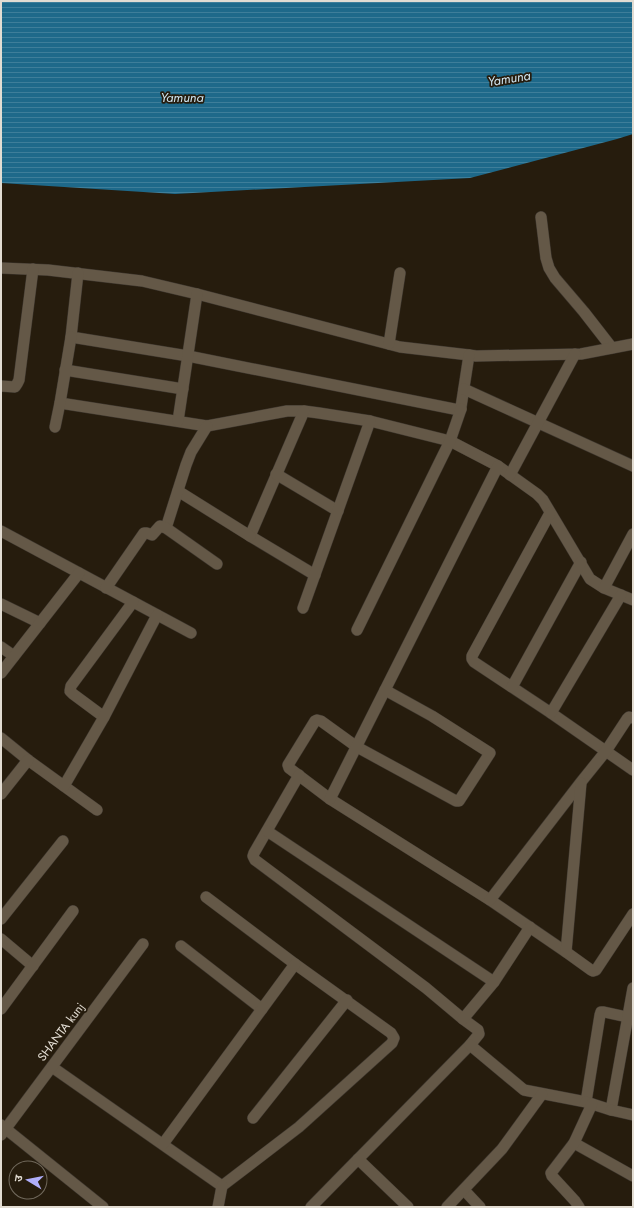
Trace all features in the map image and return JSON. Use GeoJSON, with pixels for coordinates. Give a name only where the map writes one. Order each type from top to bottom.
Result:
{"type":"FeatureCollection","features":[{"type":"Feature","properties":{"kind":"street"},"geometry":{"type":"LineString","coordinates":[[541,217],[546,258],[549,268],[555,278],[612,348]]}},
{"type":"Feature","properties":{"kind":"street"},"geometry":{"type":"LineString","coordinates":[[1,268],[78,273],[142,281],[400,347],[484,356],[581,354],[633,344]]}},
{"type":"Feature","properties":{"kind":"street"},"geometry":{"type":"LineString","coordinates":[[1,386],[15,386],[19,380],[33,269]]}},
{"type":"Feature","properties":{"kind":"street"},"geometry":{"type":"LineString","coordinates":[[55,427],[71,337],[78,273]]}},
{"type":"Feature","properties":{"kind":"street"},"geometry":{"type":"LineString","coordinates":[[389,344],[400,273]]}},
{"type":"Feature","properties":{"kind":"street"},"geometry":{"type":"LineString","coordinates":[[178,421],[197,294]]}},
{"type":"Feature","properties":{"kind":"street"},"geometry":{"type":"LineString","coordinates":[[71,337],[188,356],[459,410],[461,409]]}},
{"type":"Feature","properties":{"kind":"street"},"geometry":{"type":"LineString","coordinates":[[510,475],[575,354]]}},
{"type":"Feature","properties":{"kind":"street"},"geometry":{"type":"LineString","coordinates":[[357,630],[450,441],[461,409],[469,355]]}},
{"type":"Feature","properties":{"kind":"street"},"geometry":{"type":"LineString","coordinates":[[65,370],[183,389]]}},
{"type":"Feature","properties":{"kind":"street"},"geometry":{"type":"LineString","coordinates":[[464,389],[633,466]]}},
{"type":"Feature","properties":{"kind":"street"},"geometry":{"type":"LineString","coordinates":[[60,403],[207,426],[271,414],[304,411],[370,421],[450,441],[498,466],[537,494],[543,500],[590,579],[604,588],[633,600]]}},
{"type":"Feature","properties":{"kind":"street"},"geometry":{"type":"LineString","coordinates":[[250,536],[304,411]]}},
{"type":"Feature","properties":{"kind":"street"},"geometry":{"type":"LineString","coordinates":[[303,608],[370,421]]}},
{"type":"Feature","properties":{"kind":"street"},"geometry":{"type":"LineString","coordinates":[[166,528],[192,452],[207,426]]}},
{"type":"Feature","properties":{"kind":"street"},"geometry":{"type":"LineString","coordinates":[[330,799],[498,466]]}},
{"type":"Feature","properties":{"kind":"street"},"geometry":{"type":"LineString","coordinates":[[276,474],[338,510]]}},
{"type":"Feature","properties":{"kind":"street"},"geometry":{"type":"LineString","coordinates":[[178,490],[315,575]]}},
{"type":"Feature","properties":{"kind":"street"},"geometry":{"type":"LineString","coordinates":[[550,513],[472,656],[472,659],[474,662],[633,770]]}},
{"type":"Feature","properties":{"kind":"street"},"geometry":{"type":"LineString","coordinates":[[106,588],[144,534],[147,533],[152,535],[160,526],[166,528],[217,564]]}},
{"type":"Feature","properties":{"kind":"street"},"geometry":{"type":"LineString","coordinates":[[1,531],[191,633]]}},
{"type":"Feature","properties":{"kind":"street"},"geometry":{"type":"LineString","coordinates":[[604,588],[633,534]]}},
{"type":"Feature","properties":{"kind":"street"},"geometry":{"type":"LineString","coordinates":[[512,687],[580,562]]}},
{"type":"Feature","properties":{"kind":"street"},"geometry":{"type":"LineString","coordinates":[[1,673],[79,573]]}},
{"type":"Feature","properties":{"kind":"street"},"geometry":{"type":"LineString","coordinates":[[551,713],[622,595]]}},
{"type":"Feature","properties":{"kind":"street"},"geometry":{"type":"LineString","coordinates":[[104,717],[73,694],[70,690],[71,686],[133,602]]}},
{"type":"Feature","properties":{"kind":"street"},"geometry":{"type":"LineString","coordinates":[[1,604],[40,623]]}},
{"type":"Feature","properties":{"kind":"street"},"geometry":{"type":"LineString","coordinates":[[64,786],[104,717],[158,615]]}},
{"type":"Feature","properties":{"kind":"street"},"geometry":{"type":"LineString","coordinates":[[1,647],[14,656]]}},
{"type":"Feature","properties":{"kind":"street"},"geometry":{"type":"LineString","coordinates":[[385,690],[432,716],[489,752],[490,754],[458,802],[357,747],[321,721],[317,720],[288,765],[288,768],[330,799],[490,900],[591,970],[596,970],[633,914]]}},
{"type":"Feature","properties":{"kind":"street"},"geometry":{"type":"LineString","coordinates":[[490,900],[606,751],[627,719],[629,717],[633,718]]}},
{"type":"Feature","properties":{"kind":"street"},"geometry":{"type":"LineString","coordinates":[[1,738],[28,760],[97,810]]}},
{"type":"Feature","properties":{"kind":"street"},"geometry":{"type":"LineString","coordinates":[[1,794],[28,760]]}},
{"type":"Feature","properties":{"kind":"street"},"geometry":{"type":"LineString","coordinates":[[300,776],[254,853],[253,856],[255,860],[426,988],[479,1032],[470,1045],[311,1207]]}},
{"type":"Feature","properties":{"kind":"street"},"geometry":{"type":"LineString","coordinates":[[566,952],[581,782]]}},
{"type":"Feature","properties":{"kind":"street"},"geometry":{"type":"LineString","coordinates":[[267,831],[494,982]]}},
{"type":"Feature","properties":{"kind":"street"},"geometry":{"type":"LineString","coordinates":[[1,919],[63,841]]}},
{"type":"Feature","properties":{"kind":"street"},"geometry":{"type":"LineString","coordinates":[[206,897],[295,964],[391,1033],[394,1038],[392,1043],[299,1127],[222,1186],[218,1207]]}},
{"type":"Feature","properties":{"kind":"street"},"geometry":{"type":"LineString","coordinates":[[1,1010],[73,911]]}},
{"type":"Feature","properties":{"kind":"street"},"geometry":{"type":"LineString","coordinates":[[463,1019],[494,982],[530,927]]}},
{"type":"Feature","properties":{"kind":"street"},"geometry":{"type":"LineString","coordinates":[[1,939],[33,966]]}},
{"type":"Feature","properties":{"kind":"street","name":"SHANTA kunj"},"geometry":{"type":"LineString","coordinates":[[2,1130],[52,1067],[142,944]]}},
{"type":"Feature","properties":{"kind":"street"},"geometry":{"type":"LineString","coordinates":[[181,946],[262,1009]]}},
{"type":"Feature","properties":{"kind":"street"},"geometry":{"type":"LineString","coordinates":[[163,1144],[295,964]]}},
{"type":"Feature","properties":{"kind":"street"},"geometry":{"type":"LineString","coordinates":[[611,1110],[633,988]]}},
{"type":"Feature","properties":{"kind":"street"},"geometry":{"type":"LineString","coordinates":[[253,1118],[346,1000]]}},
{"type":"Feature","properties":{"kind":"street"},"geometry":{"type":"LineString","coordinates":[[579,1207],[551,1173],[574,1143],[589,1103],[601,1012],[627,1017]]}},
{"type":"Feature","properties":{"kind":"street"},"geometry":{"type":"LineString","coordinates":[[470,1045],[524,1090],[589,1103],[633,1115]]}},
{"type":"Feature","properties":{"kind":"street"},"geometry":{"type":"LineString","coordinates":[[52,1067],[222,1186]]}},
{"type":"Feature","properties":{"kind":"street"},"geometry":{"type":"LineString","coordinates":[[447,1207],[502,1149],[542,1094]]}},
{"type":"Feature","properties":{"kind":"street"},"geometry":{"type":"LineString","coordinates":[[2,1130],[103,1207]]}},
{"type":"Feature","properties":{"kind":"street"},"geometry":{"type":"LineString","coordinates":[[574,1143],[633,1176]]}},
{"type":"Feature","properties":{"kind":"street"},"geometry":{"type":"LineString","coordinates":[[358,1159],[408,1207]]}},
{"type":"Feature","properties":{"kind":"street"},"geometry":{"type":"LineString","coordinates":[[464,1190],[480,1207]]}},
{"type":"Feature","properties":{"kind":"water","name":"Yamuna"},"geometry":{"type":"Polygon","coordinates":[[[1,1],[633,1],[633,134],[470,178],[175,194],[1,183],[1,1]]]}}]}
